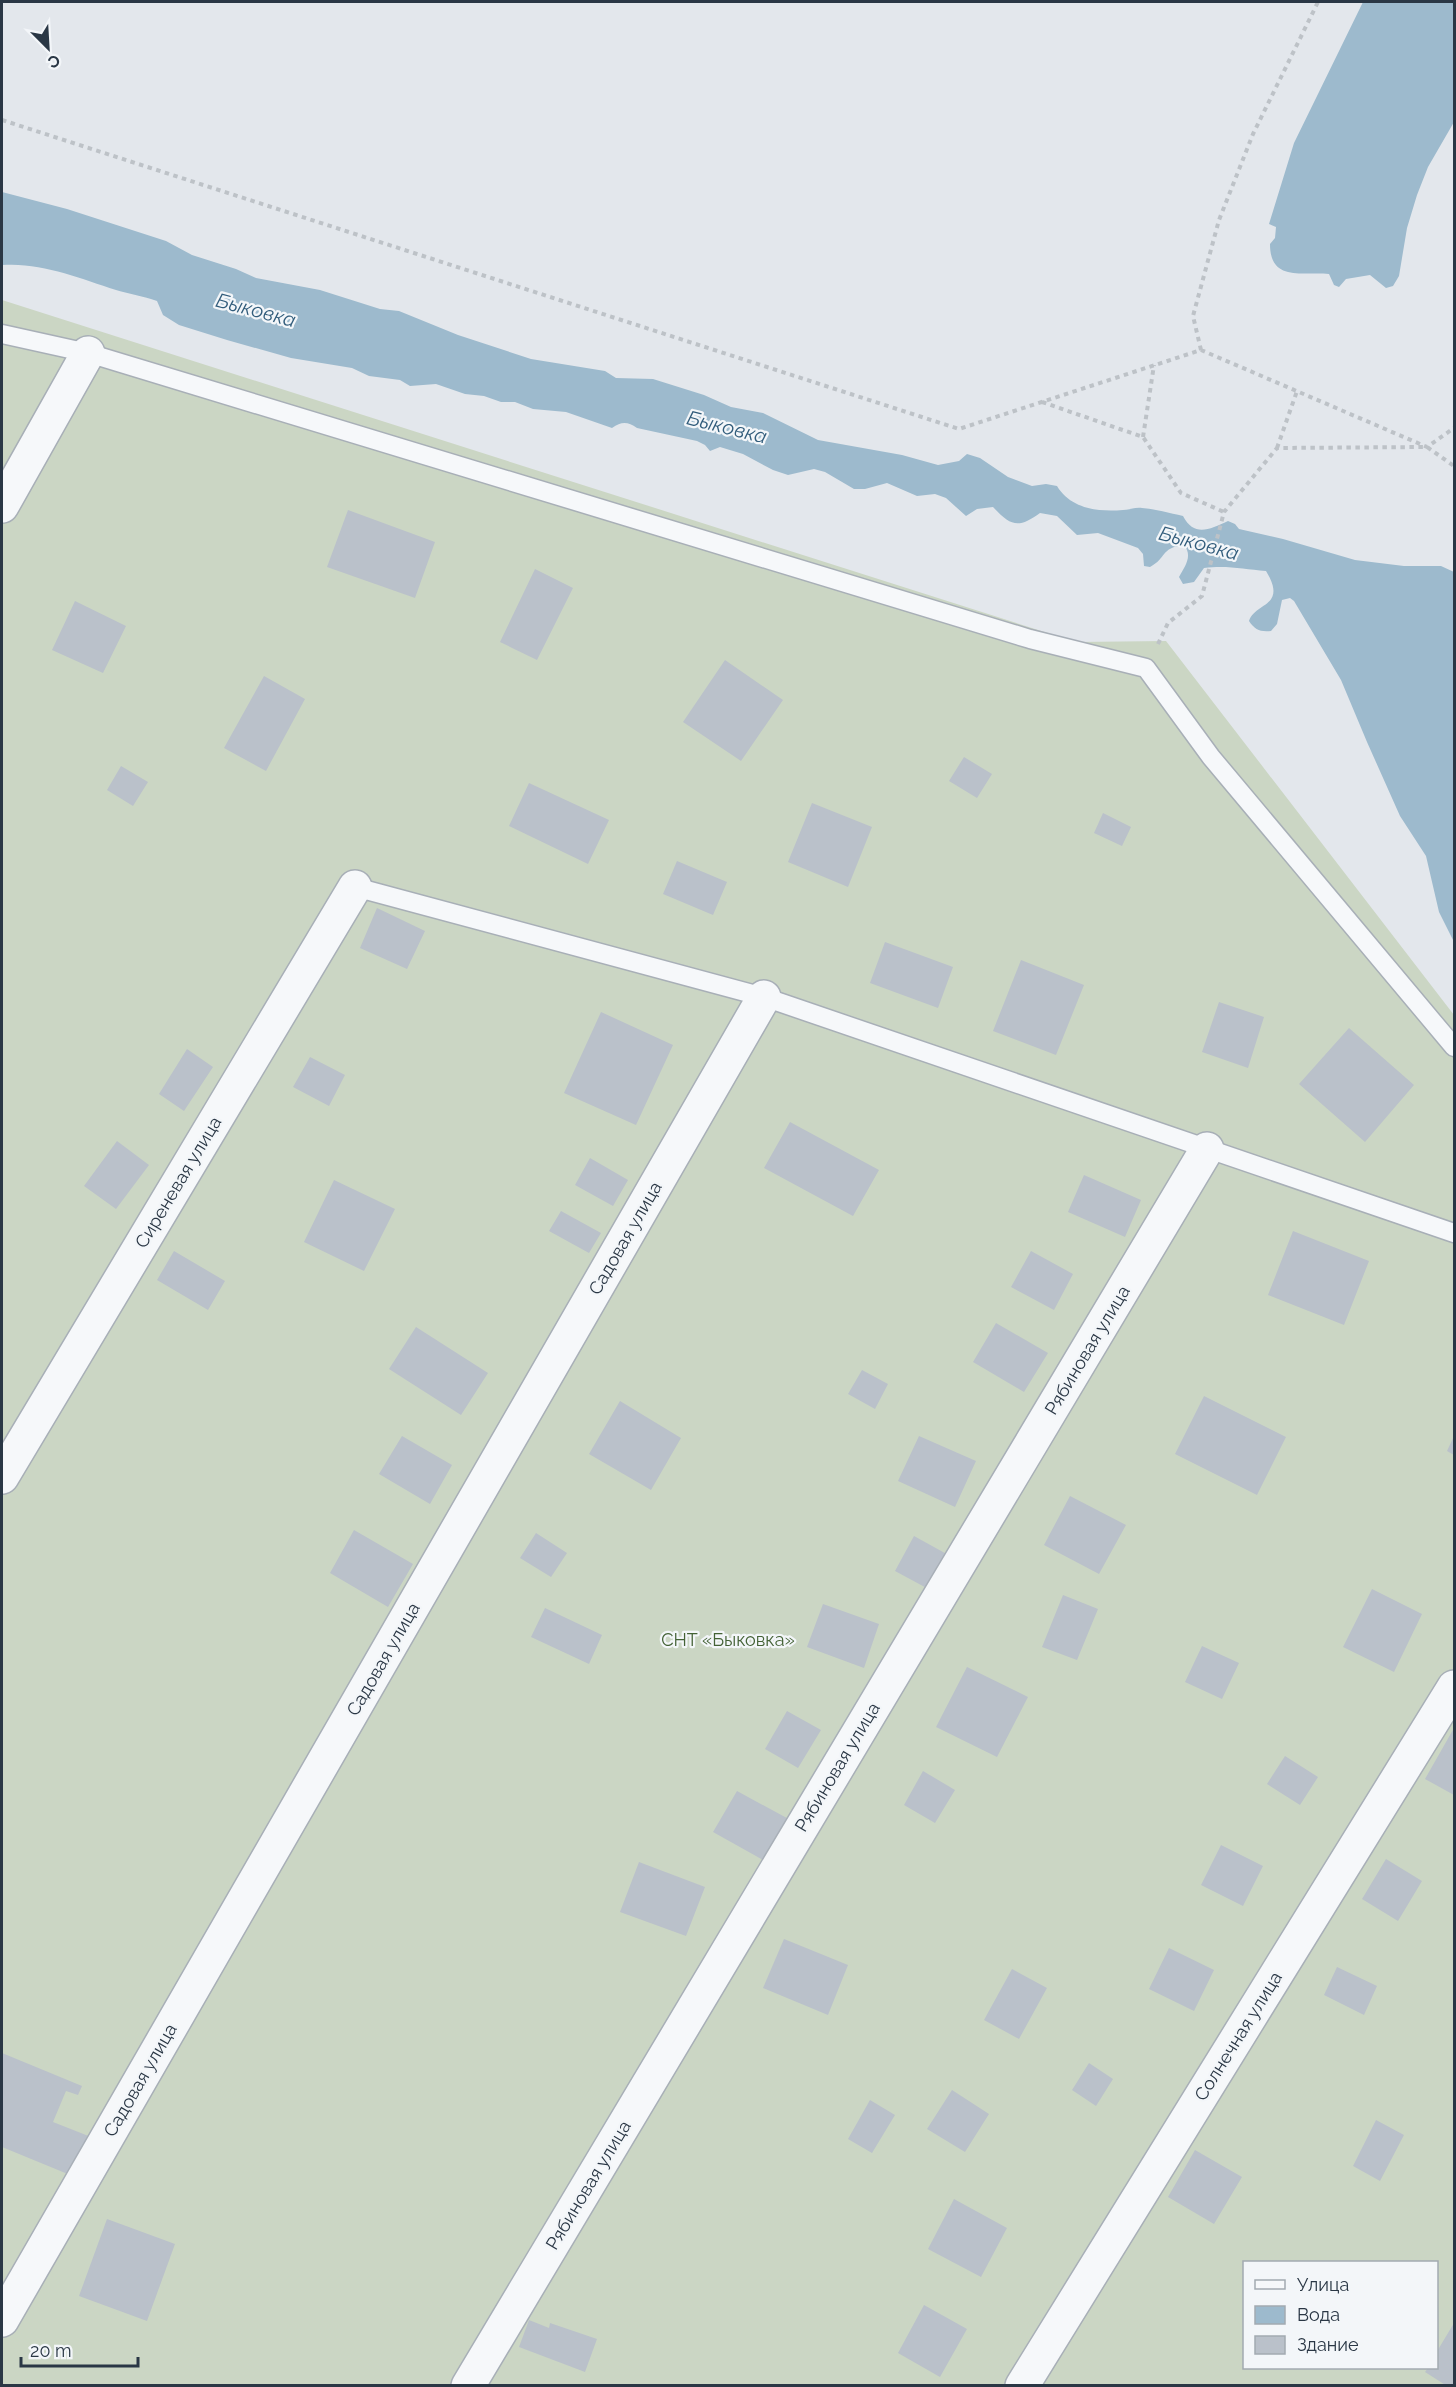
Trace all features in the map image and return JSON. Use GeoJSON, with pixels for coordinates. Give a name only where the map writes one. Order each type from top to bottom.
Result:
{"type":"FeatureCollection","features":[{"type":"Feature","properties":{"kind":"street"},"geometry":{"type":"LineString","coordinates":[[2,506],[88,353]]}},
{"type":"Feature","properties":{"kind":"street","name":"Сиреневая улица"},"geometry":{"type":"LineString","coordinates":[[2,1477],[355,887]]}},
{"type":"Feature","properties":{"kind":"street","name":"Садовая улица"},"geometry":{"type":"LineString","coordinates":[[2,2320],[764,997]]}},
{"type":"Feature","properties":{"kind":"street","name":"Рябиновая улица"},"geometry":{"type":"LineString","coordinates":[[468,2385],[1207,1149]]}},
{"type":"Feature","properties":{"kind":"street","name":"Солнечная улица"},"geometry":{"type":"LineString","coordinates":[[1022,2385],[1455,1687]]}},
{"type":"Feature","properties":{"kind":"lane"},"geometry":{"type":"LineString","coordinates":[[2,334],[88,353],[1030,639],[1146,668],[1211,758],[1455,1047]]}},
{"type":"Feature","properties":{"kind":"lane"},"geometry":{"type":"LineString","coordinates":[[355,887],[764,997],[1455,1233]]}},
{"type":"Feature","properties":{"kind":"path"},"geometry":{"type":"LineString","coordinates":[[1201,350],[1193,316],[1220,220],[1253,134],[1318,2]]}},
{"type":"Feature","properties":{"kind":"path"},"geometry":{"type":"LineString","coordinates":[[2,120],[959,429],[1201,350],[1427,447],[1455,465]]}},
{"type":"Feature","properties":{"kind":"path"},"geometry":{"type":"LineString","coordinates":[[1143,437],[1154,365]]}},
{"type":"Feature","properties":{"kind":"path"},"geometry":{"type":"LineString","coordinates":[[1146,668],[1168,623],[1202,596],[1224,512],[1277,448],[1297,391]]}},
{"type":"Feature","properties":{"kind":"path"},"geometry":{"type":"LineString","coordinates":[[1042,402],[1143,437],[1181,494],[1224,512]]}},
{"type":"Feature","properties":{"kind":"path"},"geometry":{"type":"LineString","coordinates":[[1277,448],[1427,447],[1455,428]]}},
{"type":"Feature","properties":{"kind":"green space","name":"СНТ «Быковка»"},"geometry":{"type":"Polygon","coordinates":[[[2,300],[1076,642],[1166,641],[1454,1015],[1454,2385],[2,2385],[2,300]]]}},
{"type":"Feature","properties":{"kind":"water"},"geometry":{"type":"Polygon","coordinates":[[[1363,2],[1454,2],[1454,122],[1428,167],[1417,195],[1407,228],[1399,276],[1393,286],[1386,288],[1370,275],[1346,279],[1339,287],[1334,285],[1329,274],[1282,270],[1276,265],[1270,244],[1275,238],[1276,227],[1269,224],[1294,143],[1363,2]]]}},
{"type":"Feature","properties":{"kind":"water","name":"Быковка"},"geometry":{"type":"Polygon","coordinates":[[[2,192],[67,209],[166,241],[192,255],[256,278],[320,290],[380,309],[399,311],[458,335],[531,359],[605,371],[616,378],[653,379],[704,395],[731,407],[763,413],[818,440],[902,455],[938,465],[959,461],[967,454],[980,458],[1008,477],[1032,486],[1046,484],[1057,486],[1070,500],[1086,507],[1104,510],[1140,508],[1157,510],[1183,516],[1192,527],[1202,530],[1228,521],[1239,529],[1355,560],[1404,566],[1441,566],[1454,572],[1454,942],[1439,912],[1426,856],[1400,816],[1341,680],[1294,601],[1290,598],[1282,600],[1277,624],[1271,631],[1258,630],[1249,621],[1257,610],[1272,598],[1272,583],[1266,571],[1227,567],[1204,568],[1194,582],[1183,584],[1179,577],[1188,557],[1184,545],[1171,548],[1150,567],[1144,566],[1143,554],[1138,548],[1098,533],[1077,535],[1057,516],[1040,513],[1026,521],[1015,523],[1005,518],[993,507],[977,509],[966,516],[946,498],[935,494],[917,496],[887,483],[865,489],[854,489],[825,472],[814,469],[788,475],[773,470],[743,454],[720,447],[710,451],[697,441],[628,424],[622,423],[612,428],[566,412],[533,409],[515,402],[501,402],[484,396],[465,394],[436,384],[410,386],[400,380],[369,376],[352,368],[291,358],[227,340],[179,325],[163,315],[157,301],[152,299],[45,268],[2,265],[2,192]]]}},
{"type":"Feature","properties":{"kind":"building"},"geometry":{"type":"Polygon","coordinates":[[[348,510],[435,542],[415,598],[327,567],[348,510]]]}},
{"type":"Feature","properties":{"kind":"building"},"geometry":{"type":"Polygon","coordinates":[[[535,569],[573,588],[537,660],[500,642],[535,569]]]}},
{"type":"Feature","properties":{"kind":"building"},"geometry":{"type":"Polygon","coordinates":[[[75,601],[126,626],[103,673],[52,650],[75,601]]]}},
{"type":"Feature","properties":{"kind":"building"},"geometry":{"type":"Polygon","coordinates":[[[725,660],[783,700],[741,761],[683,722],[725,660]]]}},
{"type":"Feature","properties":{"kind":"building"},"geometry":{"type":"Polygon","coordinates":[[[264,676],[305,699],[266,771],[224,748],[264,676]]]}},
{"type":"Feature","properties":{"kind":"building"},"geometry":{"type":"Polygon","coordinates":[[[964,757],[992,774],[977,798],[949,781],[964,757]]]}},
{"type":"Feature","properties":{"kind":"building"},"geometry":{"type":"Polygon","coordinates":[[[121,766],[148,782],[133,806],[107,790],[121,766]]]}},
{"type":"Feature","properties":{"kind":"building"},"geometry":{"type":"Polygon","coordinates":[[[529,783],[609,820],[588,864],[509,826],[529,783]]]}},
{"type":"Feature","properties":{"kind":"building"},"geometry":{"type":"Polygon","coordinates":[[[812,803],[872,827],[848,887],[788,862],[812,803]]]}},
{"type":"Feature","properties":{"kind":"building"},"geometry":{"type":"Polygon","coordinates":[[[1103,813],[1131,827],[1122,846],[1094,833],[1103,813]]]}},
{"type":"Feature","properties":{"kind":"building"},"geometry":{"type":"Polygon","coordinates":[[[677,861],[727,882],[713,915],[663,894],[677,861]]]}},
{"type":"Feature","properties":{"kind":"building"},"geometry":{"type":"Polygon","coordinates":[[[377,908],[425,931],[407,969],[360,948],[377,908]]]}},
{"type":"Feature","properties":{"kind":"building"},"geometry":{"type":"Polygon","coordinates":[[[885,942],[953,967],[938,1008],[870,983],[885,942]]]}},
{"type":"Feature","properties":{"kind":"building"},"geometry":{"type":"Polygon","coordinates":[[[1021,960],[1084,985],[1056,1055],[993,1031],[1021,960]]]}},
{"type":"Feature","properties":{"kind":"building"},"geometry":{"type":"Polygon","coordinates":[[[1219,1002],[1264,1017],[1248,1068],[1202,1052],[1219,1002]]]}},
{"type":"Feature","properties":{"kind":"building"},"geometry":{"type":"Polygon","coordinates":[[[601,1012],[673,1045],[636,1125],[564,1093],[601,1012]]]}},
{"type":"Feature","properties":{"kind":"building"},"geometry":{"type":"Polygon","coordinates":[[[1349,1028],[1414,1085],[1365,1142],[1299,1084],[1349,1028]]]}},
{"type":"Feature","properties":{"kind":"building"},"geometry":{"type":"Polygon","coordinates":[[[187,1049],[213,1067],[184,1111],[159,1094],[187,1049]]]}},
{"type":"Feature","properties":{"kind":"building"},"geometry":{"type":"Polygon","coordinates":[[[310,1057],[345,1075],[329,1106],[293,1087],[310,1057]]]}},
{"type":"Feature","properties":{"kind":"building"},"geometry":{"type":"Polygon","coordinates":[[[790,1122],[879,1170],[853,1216],[764,1168],[790,1122]]]}},
{"type":"Feature","properties":{"kind":"building"},"geometry":{"type":"Polygon","coordinates":[[[117,1141],[149,1165],[116,1209],[84,1186],[117,1141]]]}},
{"type":"Feature","properties":{"kind":"building"},"geometry":{"type":"Polygon","coordinates":[[[590,1158],[628,1180],[613,1206],[575,1185],[590,1158]]]}},
{"type":"Feature","properties":{"kind":"building"},"geometry":{"type":"Polygon","coordinates":[[[1084,1175],[1141,1200],[1125,1237],[1068,1212],[1084,1175]]]}},
{"type":"Feature","properties":{"kind":"building"},"geometry":{"type":"Polygon","coordinates":[[[334,1180],[395,1209],[364,1271],[304,1242],[334,1180]]]}},
{"type":"Feature","properties":{"kind":"building"},"geometry":{"type":"Polygon","coordinates":[[[561,1211],[601,1233],[589,1253],[549,1231],[561,1211]]]}},
{"type":"Feature","properties":{"kind":"building"},"geometry":{"type":"Polygon","coordinates":[[[1293,1231],[1369,1261],[1344,1325],[1268,1295],[1293,1231]]]}},
{"type":"Feature","properties":{"kind":"building"},"geometry":{"type":"Polygon","coordinates":[[[174,1251],[225,1281],[208,1310],[157,1280],[174,1251]]]}},
{"type":"Feature","properties":{"kind":"building"},"geometry":{"type":"Polygon","coordinates":[[[1031,1251],[1073,1274],[1054,1310],[1011,1287],[1031,1251]]]}},
{"type":"Feature","properties":{"kind":"building"},"geometry":{"type":"Polygon","coordinates":[[[996,1323],[1048,1353],[1024,1392],[973,1362],[996,1323]]]}},
{"type":"Feature","properties":{"kind":"building"},"geometry":{"type":"Polygon","coordinates":[[[416,1327],[488,1373],[461,1415],[389,1369],[416,1327]]]}},
{"type":"Feature","properties":{"kind":"building"},"geometry":{"type":"Polygon","coordinates":[[[862,1370],[888,1384],[875,1409],[848,1394],[862,1370]]]}},
{"type":"Feature","properties":{"kind":"building"},"geometry":{"type":"Polygon","coordinates":[[[1204,1396],[1286,1437],[1257,1495],[1175,1454],[1204,1396]]]}},
{"type":"Feature","properties":{"kind":"building"},"geometry":{"type":"Polygon","coordinates":[[[620,1401],[681,1438],[651,1490],[589,1454],[620,1401]]]}},
{"type":"Feature","properties":{"kind":"building"},"geometry":{"type":"Polygon","coordinates":[[[402,1436],[452,1465],[430,1504],[379,1474],[402,1436]]]}},
{"type":"Feature","properties":{"kind":"building"},"geometry":{"type":"Polygon","coordinates":[[[919,1436],[976,1461],[955,1507],[898,1481],[919,1436]]]}},
{"type":"Feature","properties":{"kind":"building"},"geometry":{"type":"Polygon","coordinates":[[[1454,1436],[1454,1455],[1447,1451],[1454,1436]]]}},
{"type":"Feature","properties":{"kind":"building"},"geometry":{"type":"Polygon","coordinates":[[[1070,1496],[1126,1525],[1099,1574],[1044,1545],[1070,1496]]]}},
{"type":"Feature","properties":{"kind":"building"},"geometry":{"type":"Polygon","coordinates":[[[354,1530],[413,1564],[388,1607],[330,1573],[354,1530]]]}},
{"type":"Feature","properties":{"kind":"building"},"geometry":{"type":"Polygon","coordinates":[[[536,1533],[567,1553],[551,1577],[520,1558],[536,1533]]]}},
{"type":"Feature","properties":{"kind":"building"},"geometry":{"type":"Polygon","coordinates":[[[914,1536],[952,1557],[934,1592],[895,1571],[914,1536]]]}},
{"type":"Feature","properties":{"kind":"building"},"geometry":{"type":"Polygon","coordinates":[[[1372,1589],[1422,1614],[1394,1672],[1343,1647],[1372,1589]]]}},
{"type":"Feature","properties":{"kind":"building"},"geometry":{"type":"Polygon","coordinates":[[[1063,1595],[1098,1609],[1077,1660],[1042,1647],[1063,1595]]]}},
{"type":"Feature","properties":{"kind":"building"},"geometry":{"type":"Polygon","coordinates":[[[823,1604],[879,1624],[864,1668],[807,1647],[823,1604]]]}},
{"type":"Feature","properties":{"kind":"building"},"geometry":{"type":"Polygon","coordinates":[[[545,1608],[602,1635],[589,1664],[531,1637],[545,1608]]]}},
{"type":"Feature","properties":{"kind":"building"},"geometry":{"type":"Polygon","coordinates":[[[1202,1646],[1239,1663],[1222,1699],[1185,1682],[1202,1646]]]}},
{"type":"Feature","properties":{"kind":"building"},"geometry":{"type":"Polygon","coordinates":[[[967,1667],[1028,1697],[997,1757],[936,1727],[967,1667]]]}},
{"type":"Feature","properties":{"kind":"building"},"geometry":{"type":"Polygon","coordinates":[[[787,1711],[821,1730],[798,1768],[765,1749],[787,1711]]]}},
{"type":"Feature","properties":{"kind":"building"},"geometry":{"type":"Polygon","coordinates":[[[1454,1728],[1454,1795],[1425,1779],[1454,1728]]]}},
{"type":"Feature","properties":{"kind":"building"},"geometry":{"type":"Polygon","coordinates":[[[1285,1756],[1318,1777],[1300,1805],[1267,1784],[1285,1756]]]}},
{"type":"Feature","properties":{"kind":"building"},"geometry":{"type":"Polygon","coordinates":[[[923,1771],[955,1790],[935,1823],[904,1805],[923,1771]]]}},
{"type":"Feature","properties":{"kind":"building"},"geometry":{"type":"Polygon","coordinates":[[[737,1791],[796,1823],[772,1865],[713,1832],[737,1791]]]}},
{"type":"Feature","properties":{"kind":"building"},"geometry":{"type":"Polygon","coordinates":[[[1221,1845],[1263,1866],[1243,1906],[1201,1885],[1221,1845]]]}},
{"type":"Feature","properties":{"kind":"building"},"geometry":{"type":"Polygon","coordinates":[[[1386,1859],[1422,1881],[1398,1921],[1362,1899],[1386,1859]]]}},
{"type":"Feature","properties":{"kind":"building"},"geometry":{"type":"Polygon","coordinates":[[[639,1862],[705,1887],[686,1936],[620,1912],[639,1862]]]}},
{"type":"Feature","properties":{"kind":"building"},"geometry":{"type":"Polygon","coordinates":[[[784,1939],[848,1965],[828,2015],[763,1988],[784,1939]]]}},
{"type":"Feature","properties":{"kind":"building"},"geometry":{"type":"Polygon","coordinates":[[[1169,1948],[1214,1970],[1194,2011],[1149,1989],[1169,1948]]]}},
{"type":"Feature","properties":{"kind":"building"},"geometry":{"type":"Polygon","coordinates":[[[1337,1967],[1377,1986],[1364,2015],[1324,1995],[1337,1967]]]}},
{"type":"Feature","properties":{"kind":"building"},"geometry":{"type":"Polygon","coordinates":[[[1012,1969],[1047,1988],[1019,2039],[984,2020],[1012,1969]]]}},
{"type":"Feature","properties":{"kind":"building"},"geometry":{"type":"Polygon","coordinates":[[[2,2053],[82,2086],[78,2095],[66,2091],[53,2122],[91,2137],[75,2177],[2,2147],[2,2053]]]}},
{"type":"Feature","properties":{"kind":"building"},"geometry":{"type":"Polygon","coordinates":[[[1089,2063],[1113,2079],[1096,2106],[1072,2090],[1089,2063]]]}},
{"type":"Feature","properties":{"kind":"building"},"geometry":{"type":"Polygon","coordinates":[[[952,2090],[989,2114],[965,2152],[927,2129],[952,2090]]]}},
{"type":"Feature","properties":{"kind":"building"},"geometry":{"type":"Polygon","coordinates":[[[870,2100],[895,2115],[872,2153],[848,2139],[870,2100]]]}},
{"type":"Feature","properties":{"kind":"building"},"geometry":{"type":"Polygon","coordinates":[[[1376,2120],[1404,2135],[1380,2181],[1353,2166],[1376,2120]]]}},
{"type":"Feature","properties":{"kind":"building"},"geometry":{"type":"Polygon","coordinates":[[[1195,2150],[1242,2177],[1214,2224],[1168,2197],[1195,2150]]]}},
{"type":"Feature","properties":{"kind":"building"},"geometry":{"type":"Polygon","coordinates":[[[954,2199],[1007,2228],[981,2277],[928,2249],[954,2199]]]}},
{"type":"Feature","properties":{"kind":"building"},"geometry":{"type":"Polygon","coordinates":[[[107,2219],[175,2244],[147,2321],[79,2296],[107,2219]]]}},
{"type":"Feature","properties":{"kind":"building"},"geometry":{"type":"Polygon","coordinates":[[[924,2305],[967,2329],[940,2377],[898,2353],[924,2305]]]}},
{"type":"Feature","properties":{"kind":"building"},"geometry":{"type":"Polygon","coordinates":[[[529,2320],[549,2328],[550,2323],[597,2339],[585,2372],[519,2347],[529,2320]]]}},
{"type":"Feature","properties":{"kind":"building"},"geometry":{"type":"Polygon","coordinates":[[[1454,2323],[1454,2386],[1447,2386],[1425,2372],[1427,2369],[1438,2369],[1438,2350],[1454,2323]]]}}]}
